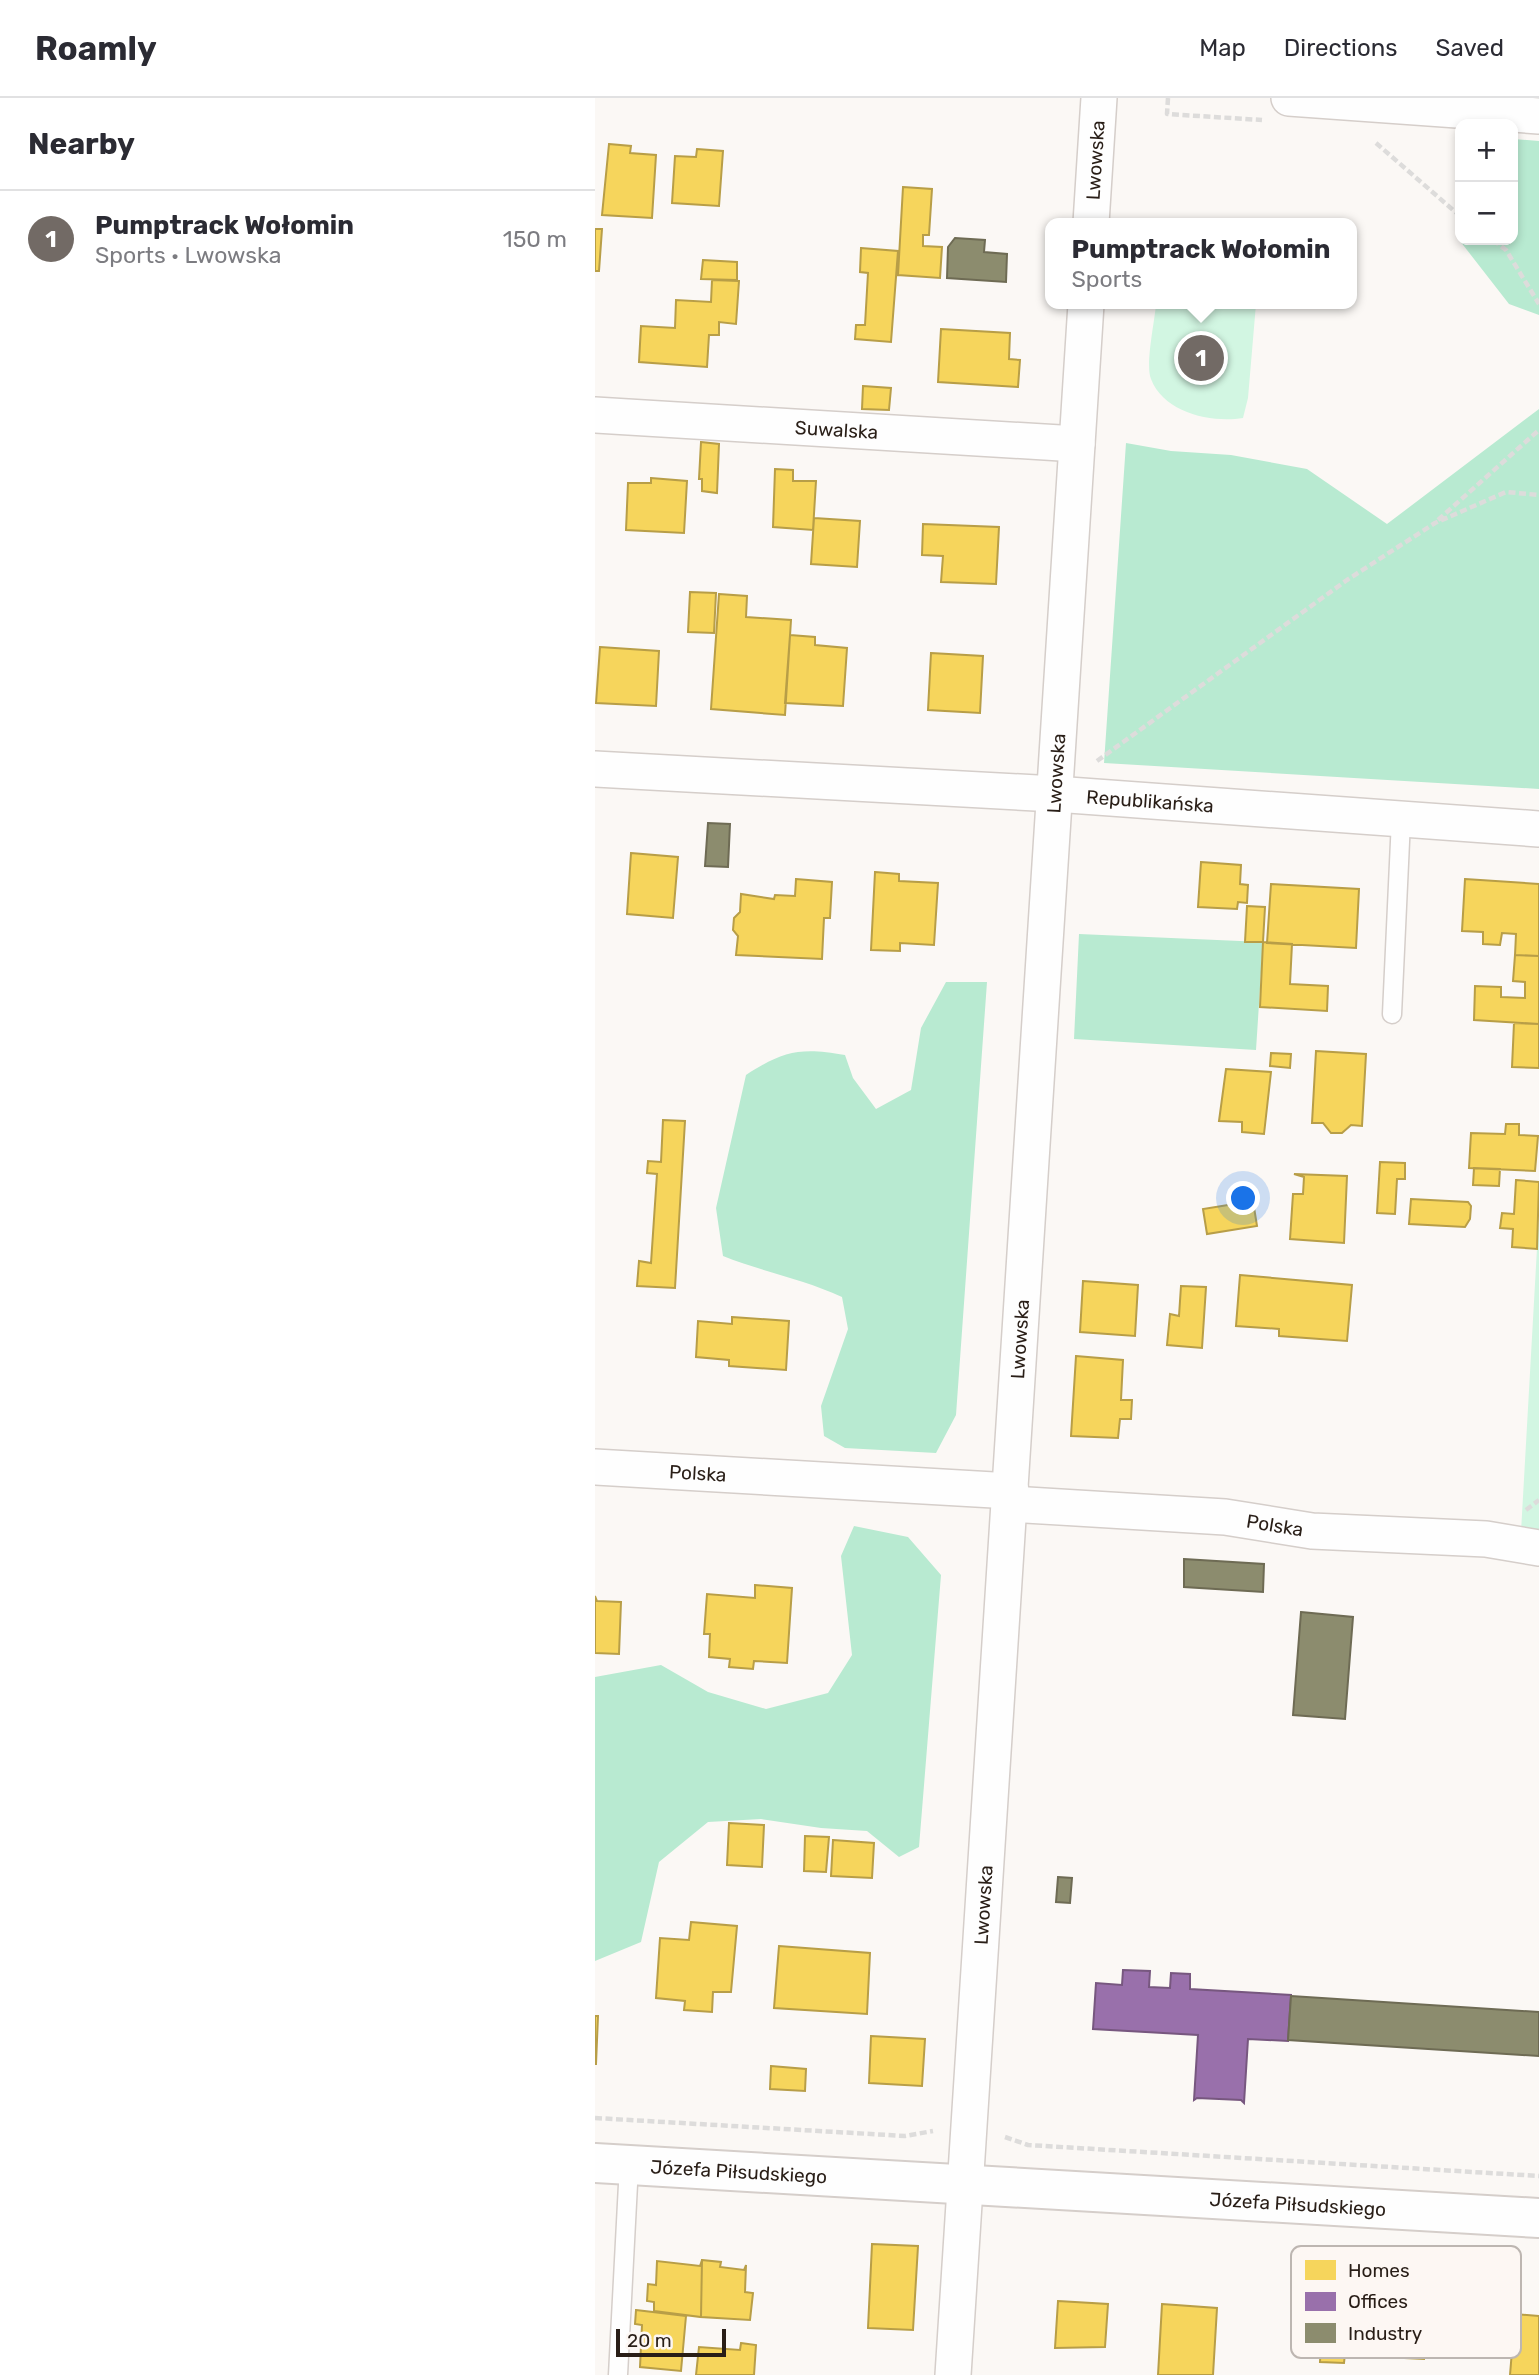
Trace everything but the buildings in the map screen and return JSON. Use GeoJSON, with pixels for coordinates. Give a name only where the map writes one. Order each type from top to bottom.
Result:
{"type":"FeatureCollection","features":[{"type":"Feature","properties":{"kind":"street","name":"Lwowska"},"geometry":{"type":"LineString","coordinates":[[1091,218],[1099,98]]}},
{"type":"Feature","properties":{"kind":"street"},"geometry":{"type":"LineString","coordinates":[[1289,98],[1539,116]]}},
{"type":"Feature","properties":{"kind":"street","name":"Lwowska"},"geometry":{"type":"LineString","coordinates":[[953,2375],[1086,309]]}},
{"type":"Feature","properties":{"kind":"street","name":"Suwalska"},"geometry":{"type":"LineString","coordinates":[[595,415],[1077,444]]}},
{"type":"Feature","properties":{"kind":"street","name":"Republikańska"},"geometry":{"type":"LineString","coordinates":[[595,769],[1055,794],[1539,829]]}},
{"type":"Feature","properties":{"kind":"street","name":"Polska"},"geometry":{"type":"LineString","coordinates":[[595,1467],[1011,1497],[1225,1517],[1312,1531],[1486,1539],[1539,1548]]}},
{"type":"Feature","properties":{"kind":"street","name":"Józefa Piłsudskiego"},"geometry":{"type":"LineString","coordinates":[[612,2164],[1539,2218]]}},
{"type":"Feature","properties":{"kind":"lane"},"geometry":{"type":"LineString","coordinates":[[1392,1014],[1402,820]]}},
{"type":"Feature","properties":{"kind":"lane"},"geometry":{"type":"LineString","coordinates":[[612,2164],[618,2375]]}},
{"type":"Feature","properties":{"kind":"path"},"geometry":{"type":"LineString","coordinates":[[1500,245],[1506,250],[1539,304]]}},
{"type":"Feature","properties":{"kind":"path"},"geometry":{"type":"LineString","coordinates":[[1055,794],[1131,733],[1347,580],[1435,523],[1539,430]]}},
{"type":"Feature","properties":{"kind":"path"},"geometry":{"type":"LineString","coordinates":[[1435,523],[1506,492],[1539,495]]}},
{"type":"Feature","properties":{"kind":"path"},"geometry":{"type":"LineString","coordinates":[[595,2118],[905,2136],[969,2125],[1028,2145],[1539,2176]]}},
{"type":"Feature","properties":{"kind":"green space"},"geometry":{"type":"Polygon","coordinates":[[[1518,139],[1539,141],[1539,315],[1509,304],[1463,245],[1518,245],[1518,139]]]}},
{"type":"Feature","properties":{"kind":"green space"},"geometry":{"type":"Polygon","coordinates":[[[1155,309],[1256,309],[1248,398],[1243,418],[1203,417],[1177,408],[1166,400],[1157,391],[1149,372],[1155,309]]]}},
{"type":"Feature","properties":{"kind":"green space"},"geometry":{"type":"Polygon","coordinates":[[[1539,409],[1539,789],[1104,763],[1126,443],[1171,451],[1231,455],[1307,469],[1387,524],[1539,409]]]}},
{"type":"Feature","properties":{"kind":"green space"},"geometry":{"type":"Polygon","coordinates":[[[1079,934],[1263,942],[1256,1050],[1074,1039],[1079,934]]]}},
{"type":"Feature","properties":{"kind":"green space"},"geometry":{"type":"Polygon","coordinates":[[[946,982],[987,982],[956,1415],[936,1453],[845,1448],[824,1436],[821,1406],[848,1329],[842,1297],[723,1256],[716,1208],[746,1075],[793,1053],[816,1051],[845,1055],[853,1078],[876,1109],[911,1090],[921,1028],[946,982]]]}},
{"type":"Feature","properties":{"kind":"green space"},"geometry":{"type":"Polygon","coordinates":[[[1539,1213],[1539,1537],[1521,1532],[1539,1213]]]}},
{"type":"Feature","properties":{"kind":"green space"},"geometry":{"type":"Polygon","coordinates":[[[854,1526],[908,1537],[941,1575],[919,1847],[899,1857],[867,1831],[821,1828],[761,1819],[708,1822],[659,1862],[641,1942],[595,1961],[595,1677],[661,1665],[708,1692],[766,1709],[828,1693],[852,1655],[841,1556],[854,1526]]]}},
{"type":"Feature","properties":{"kind":"place","name":"Pumptrack Wołomin"},"geometry":{"type":"Point","coordinates":[1201,358]}}]}
